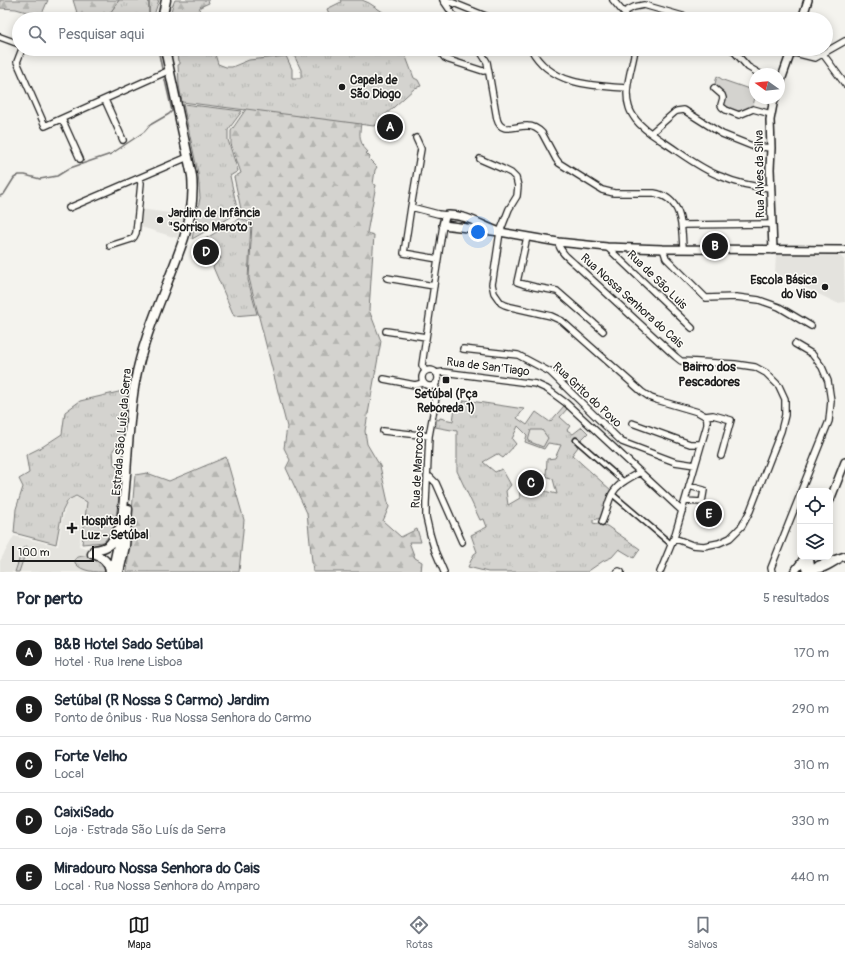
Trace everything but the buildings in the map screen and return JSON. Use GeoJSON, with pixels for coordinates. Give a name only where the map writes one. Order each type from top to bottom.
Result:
{"type":"FeatureCollection","features":[{"type":"Feature","properties":{"kind":"main road"},"geometry":{"type":"LineString","coordinates":[[163,12],[166,0]]}},
{"type":"Feature","properties":{"kind":"main road","name":"Estrada São Luís da Serra"},"geometry":{"type":"LineString","coordinates":[[111,572],[116,558],[123,511],[132,397],[137,372],[145,342],[189,224],[191,210],[192,186],[188,157],[167,56]]}},
{"type":"Feature","properties":{"kind":"main road","name":"Estrada São Luís da Serra"},"geometry":{"type":"LineString","coordinates":[[119,572],[127,529],[136,385],[145,342]]}},
{"type":"Feature","properties":{"kind":"main road"},"geometry":{"type":"LineString","coordinates":[[111,572],[109,565],[103,558],[93,552],[108,546],[112,542],[117,532],[123,511]]}},
{"type":"Feature","properties":{"kind":"street"},"geometry":{"type":"LineString","coordinates":[[442,0],[451,12]]}},
{"type":"Feature","properties":{"kind":"street"},"geometry":{"type":"LineString","coordinates":[[446,0],[476,12]]}},
{"type":"Feature","properties":{"kind":"street"},"geometry":{"type":"LineString","coordinates":[[613,0],[624,12],[634,7],[644,5],[668,12]]}},
{"type":"Feature","properties":{"kind":"street"},"geometry":{"type":"LineString","coordinates":[[804,12],[808,0]]}},
{"type":"Feature","properties":{"kind":"street"},"geometry":{"type":"LineString","coordinates":[[0,37],[12,41]]}},
{"type":"Feature","properties":{"kind":"street"},"geometry":{"type":"LineString","coordinates":[[833,48],[845,41]]}},
{"type":"Feature","properties":{"kind":"street"},"geometry":{"type":"LineString","coordinates":[[19,56],[17,62],[45,126],[170,70]]}},
{"type":"Feature","properties":{"kind":"street"},"geometry":{"type":"LineString","coordinates":[[443,56],[449,60],[483,71],[488,70]]}},
{"type":"Feature","properties":{"kind":"street"},"geometry":{"type":"LineString","coordinates":[[483,56],[487,62],[497,119],[500,126],[503,128],[530,126],[540,130],[559,163],[602,190],[614,193],[648,193],[662,196],[671,202],[675,207],[682,225],[683,250]]}},
{"type":"Feature","properties":{"kind":"street"},"geometry":{"type":"LineString","coordinates":[[535,56],[546,67],[557,75],[568,80],[594,86],[627,88]]}},
{"type":"Feature","properties":{"kind":"street"},"geometry":{"type":"LineString","coordinates":[[634,56],[627,88],[627,98],[628,106],[636,120],[651,133],[711,172],[739,182],[759,187],[771,188]]}},
{"type":"Feature","properties":{"kind":"street"},"geometry":{"type":"LineString","coordinates":[[738,56],[750,68]]}},
{"type":"Feature","properties":{"kind":"street"},"geometry":{"type":"LineString","coordinates":[[784,68],[789,56]]}},
{"type":"Feature","properties":{"kind":"street"},"geometry":{"type":"LineString","coordinates":[[809,56],[815,58],[819,56]]}},
{"type":"Feature","properties":{"kind":"street"},"geometry":{"type":"LineString","coordinates":[[824,56],[845,84]]}},
{"type":"Feature","properties":{"kind":"street"},"geometry":{"type":"LineString","coordinates":[[714,88],[722,95],[723,98],[721,105],[726,110],[739,114],[753,109],[771,114]]}},
{"type":"Feature","properties":{"kind":"street"},"geometry":{"type":"LineString","coordinates":[[105,100],[123,140]]}},
{"type":"Feature","properties":{"kind":"street","name":"Rua Alves da Silva"},"geometry":{"type":"LineString","coordinates":[[773,250],[771,224],[771,114],[774,104]]}},
{"type":"Feature","properties":{"kind":"street"},"geometry":{"type":"LineString","coordinates":[[651,133],[675,112],[684,110],[722,134],[752,146],[771,148]]}},
{"type":"Feature","properties":{"kind":"street"},"geometry":{"type":"LineString","coordinates":[[62,118],[80,159]]}},
{"type":"Feature","properties":{"kind":"street"},"geometry":{"type":"LineString","coordinates":[[416,138],[421,149],[404,253],[438,259]]}},
{"type":"Feature","properties":{"kind":"street"},"geometry":{"type":"LineString","coordinates":[[69,208],[188,157]]}},
{"type":"Feature","properties":{"kind":"street"},"geometry":{"type":"LineString","coordinates":[[480,160],[510,173],[516,178],[518,186],[517,196],[509,209],[500,232],[492,284],[494,293],[501,302],[511,307],[551,316],[562,321],[647,395],[657,400],[698,412],[705,416],[713,415],[731,420],[721,456]]}},
{"type":"Feature","properties":{"kind":"street"},"geometry":{"type":"LineString","coordinates":[[110,246],[134,237],[136,233],[141,183],[139,178]]}},
{"type":"Feature","properties":{"kind":"street"},"geometry":{"type":"LineString","coordinates":[[411,207],[438,214],[445,220],[462,227],[558,242],[607,247],[683,250],[845,250]]}},
{"type":"Feature","properties":{"kind":"street"},"geometry":{"type":"LineString","coordinates":[[445,220],[454,215],[465,217],[500,232]]}},
{"type":"Feature","properties":{"kind":"street"},"geometry":{"type":"LineString","coordinates":[[462,227],[464,225],[465,217]]}},
{"type":"Feature","properties":{"kind":"street"},"geometry":{"type":"LineString","coordinates":[[425,372],[422,365],[445,220]]}},
{"type":"Feature","properties":{"kind":"street"},"geometry":{"type":"LineString","coordinates":[[682,225],[771,224]]}},
{"type":"Feature","properties":{"kind":"street"},"geometry":{"type":"LineString","coordinates":[[528,237],[517,282],[535,288],[557,291],[603,331]]}},
{"type":"Feature","properties":{"kind":"street","name":"Rua Nossa Senhora do Cais"},"geometry":{"type":"LineString","coordinates":[[558,242],[559,248],[571,261],[681,361],[735,364],[755,367],[766,373],[779,386],[785,399],[785,415],[781,431],[750,511],[742,526],[730,538],[719,543],[704,546],[672,541]]}},
{"type":"Feature","properties":{"kind":"street","name":"Rua de São Luis"},"geometry":{"type":"LineString","coordinates":[[607,247],[692,328]]}},
{"type":"Feature","properties":{"kind":"street"},"geometry":{"type":"LineString","coordinates":[[663,249],[666,258],[704,297],[748,298],[772,304],[811,326]]}},
{"type":"Feature","properties":{"kind":"street"},"geometry":{"type":"LineString","coordinates":[[387,278],[434,286]]}},
{"type":"Feature","properties":{"kind":"street"},"geometry":{"type":"LineString","coordinates":[[386,330],[426,337]]}},
{"type":"Feature","properties":{"kind":"street"},"geometry":{"type":"LineString","coordinates":[[795,344],[812,354],[822,367],[828,381],[831,401],[829,421],[802,488]]}},
{"type":"Feature","properties":{"kind":"street","name":"Rua Grito do Povo"},"geometry":{"type":"LineString","coordinates":[[463,349],[518,355],[550,372],[622,442],[675,462],[695,465]]}},
{"type":"Feature","properties":{"kind":"street"},"geometry":{"type":"LineString","coordinates":[[384,379],[415,384],[423,383],[429,386],[435,384],[438,380],[436,373],[431,370],[425,372],[422,377],[423,383]]}},
{"type":"Feature","properties":{"kind":"street","name":"Rua de San'Tiago"},"geometry":{"type":"LineString","coordinates":[[436,373],[443,372],[536,384],[547,389],[566,403],[682,511]]}},
{"type":"Feature","properties":{"kind":"street","name":"Rua de Marrocos"},"geometry":{"type":"LineString","coordinates":[[435,384],[437,392],[429,436],[427,458],[426,517],[435,551],[444,572]]}},
{"type":"Feature","properties":{"kind":"street"},"geometry":{"type":"LineString","coordinates":[[660,572],[685,501],[707,423],[705,416]]}},
{"type":"Feature","properties":{"kind":"street"},"geometry":{"type":"LineString","coordinates":[[632,423],[690,444],[701,444]]}},
{"type":"Feature","properties":{"kind":"street"},"geometry":{"type":"LineString","coordinates":[[383,431],[429,436]]}},
{"type":"Feature","properties":{"kind":"street"},"geometry":{"type":"LineString","coordinates":[[576,440],[624,482]]}},
{"type":"Feature","properties":{"kind":"street"},"geometry":{"type":"LineString","coordinates":[[833,492],[845,462]]}},
{"type":"Feature","properties":{"kind":"street"},"geometry":{"type":"LineString","coordinates":[[602,522],[612,494],[616,488],[640,472]]}},
{"type":"Feature","properties":{"kind":"street"},"geometry":{"type":"LineString","coordinates":[[427,477],[430,477],[436,483],[462,542]]}},
{"type":"Feature","properties":{"kind":"street"},"geometry":{"type":"LineString","coordinates":[[685,501],[702,502],[704,490],[689,486]]}},
{"type":"Feature","properties":{"kind":"street"},"geometry":{"type":"LineString","coordinates":[[612,494],[672,541]]}},
{"type":"Feature","properties":{"kind":"street"},"geometry":{"type":"LineString","coordinates":[[772,572],[772,568],[797,503]]}},
{"type":"Feature","properties":{"kind":"street"},"geometry":{"type":"LineString","coordinates":[[804,560],[806,569],[811,572],[820,570],[842,557]]}},
{"type":"Feature","properties":{"kind":"street"},"geometry":{"type":"LineString","coordinates":[[794,572],[803,560]]}},
{"type":"Feature","properties":{"kind":"street"},"geometry":{"type":"LineString","coordinates":[[809,560],[811,572]]}},
{"type":"Feature","properties":{"kind":"street"},"geometry":{"type":"LineString","coordinates":[[617,572],[621,572]]}},
{"type":"Feature","properties":{"kind":"shaded area","name":"Jardim de Infância \"Sorriso Maroto\""},"geometry":{"type":"Polygon","coordinates":[[[140,209],[184,215],[177,238],[138,226],[140,209]]]}},
{"type":"Feature","properties":{"kind":"shaded area","name":"Escola Básica do Viso"},"geometry":{"type":"Polygon","coordinates":[[[776,254],[840,255],[844,260],[845,302],[837,303],[775,273],[776,254]]]}},
{"type":"Feature","properties":{"kind":"shaded area"},"geometry":{"type":"Polygon","coordinates":[[[531,430],[542,430],[549,438],[543,447],[528,441],[531,430]]]}},
{"type":"Feature","properties":{"kind":"shaded area","name":"Hospital da Luz - Setúbal"},"geometry":{"type":"Polygon","coordinates":[[[73,498],[82,500],[86,506],[79,546],[85,548],[100,546],[108,543],[103,565],[106,572],[0,572],[0,561],[14,536],[58,546],[65,509],[68,502],[73,498]]]}},
{"type":"Feature","properties":{"kind":"green space"},"geometry":{"type":"Polygon","coordinates":[[[0,0],[48,0],[43,12],[27,12],[16,9],[0,8],[0,0]]]}},
{"type":"Feature","properties":{"kind":"green space"},"geometry":{"type":"Polygon","coordinates":[[[73,0],[119,0],[111,12],[77,12],[73,0]]]}},
{"type":"Feature","properties":{"kind":"green space"},"geometry":{"type":"Polygon","coordinates":[[[119,0],[159,0],[155,12],[111,12],[119,0]]]}},
{"type":"Feature","properties":{"kind":"green space"},"geometry":{"type":"Polygon","coordinates":[[[175,0],[208,0],[209,3],[200,7],[199,12],[171,12],[175,0]]]}},
{"type":"Feature","properties":{"kind":"green space"},"geometry":{"type":"Polygon","coordinates":[[[340,0],[362,0],[383,12],[328,12],[327,9],[341,2],[340,0]]]}},
{"type":"Feature","properties":{"kind":"green space"},"geometry":{"type":"Polygon","coordinates":[[[177,56],[216,56],[218,64],[226,67],[232,67],[249,60],[286,56],[292,69],[292,78],[301,78],[301,70],[294,56],[406,56],[414,78],[418,80],[421,86],[415,88],[384,116],[385,118],[374,126],[182,102],[178,65],[180,62],[178,61],[177,56]]]}},
{"type":"Feature","properties":{"kind":"green space"},"geometry":{"type":"Polygon","coordinates":[[[717,76],[723,80],[749,89],[749,104],[753,104],[753,106],[742,114],[724,109],[723,98],[714,88],[717,76]]]}},
{"type":"Feature","properties":{"kind":"green space"},"geometry":{"type":"Polygon","coordinates":[[[183,104],[242,111],[228,130],[228,140],[238,171],[230,176],[238,213],[192,239],[200,198],[198,173],[183,104]]]}},
{"type":"Feature","properties":{"kind":"green space"},"geometry":{"type":"Polygon","coordinates":[[[246,109],[361,124],[361,142],[368,152],[366,153],[370,157],[369,159],[377,167],[375,170],[373,184],[376,185],[367,233],[374,235],[369,310],[381,341],[365,431],[367,444],[380,466],[389,507],[383,521],[401,537],[417,529],[421,542],[409,542],[415,558],[422,562],[421,572],[313,572],[307,513],[286,468],[290,460],[284,448],[287,427],[249,278],[252,223],[241,209],[234,177],[241,173],[231,144],[231,131],[246,109]]]}},
{"type":"Feature","properties":{"kind":"green space"},"geometry":{"type":"Polygon","coordinates":[[[240,218],[251,223],[248,280],[257,314],[234,316],[213,267],[221,258],[205,239],[240,218]]]}},
{"type":"Feature","properties":{"kind":"green space"},"geometry":{"type":"Polygon","coordinates":[[[127,390],[124,438],[113,450],[114,464],[121,474],[120,491],[114,529],[104,542],[82,544],[87,502],[76,496],[68,500],[62,512],[56,544],[14,533],[16,509],[23,487],[19,479],[29,473],[26,455],[62,434],[65,412],[80,401],[127,390]]]}},
{"type":"Feature","properties":{"kind":"green space"},"geometry":{"type":"Polygon","coordinates":[[[464,400],[524,409],[517,418],[527,425],[536,412],[550,422],[564,406],[567,409],[560,417],[570,426],[567,430],[573,434],[582,427],[588,433],[576,445],[578,447],[572,455],[612,491],[601,518],[593,520],[593,523],[607,526],[640,549],[634,558],[619,549],[612,557],[603,561],[587,572],[488,572],[468,567],[474,554],[477,552],[471,535],[487,527],[484,519],[480,520],[457,471],[457,431],[435,427],[437,419],[439,420],[440,418],[453,421],[455,408],[461,410],[464,400]],[[518,426],[512,439],[516,444],[503,458],[497,454],[483,462],[495,472],[502,469],[511,485],[506,491],[508,505],[520,498],[519,489],[540,484],[544,491],[557,494],[553,479],[546,476],[547,459],[555,458],[561,445],[548,443],[544,449],[525,442],[527,435],[518,426]],[[531,430],[528,441],[543,447],[548,438],[542,430],[531,430]]]}},
{"type":"Feature","properties":{"kind":"green space"},"geometry":{"type":"Polygon","coordinates":[[[226,457],[244,520],[239,572],[127,572],[135,475],[147,473],[169,481],[226,457]]]}},
{"type":"Feature","properties":{"kind":"green space"},"geometry":{"type":"Polygon","coordinates":[[[27,546],[19,572],[15,572],[23,548],[27,546]]]}},
{"type":"Feature","properties":{"kind":"green space"},"geometry":{"type":"Polygon","coordinates":[[[83,556],[91,557],[101,562],[106,572],[89,571],[78,566],[75,563],[76,558],[83,556]]]}},
{"type":"Feature","properties":{"kind":"waterway"},"geometry":{"type":"LineString","coordinates":[[149,0],[149,12]]}},
{"type":"Feature","properties":{"kind":"waterway"},"geometry":{"type":"LineString","coordinates":[[159,56],[162,69]]}},
{"type":"Feature","properties":{"kind":"waterway"},"geometry":{"type":"LineString","coordinates":[[0,196],[4,194],[14,178],[19,175],[40,179],[57,176],[70,168],[111,154],[144,132],[150,125],[169,114],[172,111],[164,76]]}},
{"type":"Feature","properties":{"kind":"place","name":"Capela de São Diogo"},"geometry":{"type":"Point","coordinates":[342,87]}},
{"type":"Feature","properties":{"kind":"place","name":"B&B Hotel Sado Setúbal"},"geometry":{"type":"Point","coordinates":[390,127]}},
{"type":"Feature","properties":{"kind":"place","name":"Jardim de Infância \"Sorriso Maroto\""},"geometry":{"type":"Point","coordinates":[160,220]}},
{"type":"Feature","properties":{"kind":"place","name":"Setúbal (R Nossa S Carmo) Jardim"},"geometry":{"type":"Point","coordinates":[715,246]}},
{"type":"Feature","properties":{"kind":"place","name":"CaixiSado"},"geometry":{"type":"Point","coordinates":[206,252]}},
{"type":"Feature","properties":{"kind":"place","name":"Escola Básica do Viso"},"geometry":{"type":"Point","coordinates":[825,287]}},
{"type":"Feature","properties":{"kind":"place","name":"Setúbal (Pça Reboreda 1)"},"geometry":{"type":"Point","coordinates":[446,380]}},
{"type":"Feature","properties":{"kind":"place","name":"Forte Velho"},"geometry":{"type":"Point","coordinates":[531,483]}},
{"type":"Feature","properties":{"kind":"place","name":"Miradouro Nossa Senhora do Cais"},"geometry":{"type":"Point","coordinates":[709,514]}},
{"type":"Feature","properties":{"kind":"place","name":"Hospital da Luz - Setúbal"},"geometry":{"type":"Point","coordinates":[72,528]}},
{"type":"Feature","properties":{"kind":"district","name":"Bairro dos Pescadores"},"geometry":{"type":"Point","coordinates":[709,374]}}]}
